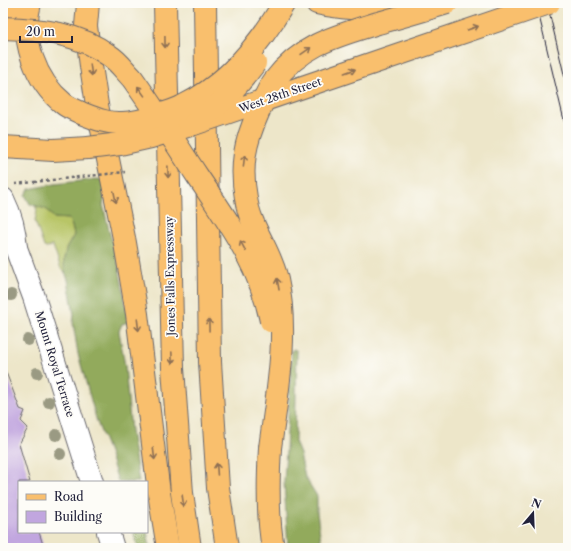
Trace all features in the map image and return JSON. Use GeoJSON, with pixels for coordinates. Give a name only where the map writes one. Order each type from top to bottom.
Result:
{"type":"FeatureCollection","features":[{"type":"Feature","properties":{"kind":"main road"},"geometry":{"type":"LineString","coordinates":[[3,14],[12,3]]}},
{"type":"Feature","properties":{"kind":"main road"},"geometry":{"type":"LineString","coordinates":[[30,3],[27,12],[26,28],[28,45],[41,78],[65,105],[99,120],[121,123],[153,117],[182,107],[195,100],[221,81],[244,58],[265,32],[284,3]]}},
{"type":"Feature","properties":{"kind":"main road"},"geometry":{"type":"LineString","coordinates":[[88,3],[86,26],[91,66],[97,105],[125,243],[137,314],[159,493],[168,548]]}},
{"type":"Feature","properties":{"kind":"main road","name":"Jones Falls Expressway"},"geometry":{"type":"LineString","coordinates":[[165,3],[173,368],[182,492],[190,548]]}},
{"type":"Feature","properties":{"kind":"main road"},"geometry":{"type":"LineString","coordinates":[[205,3],[210,362],[218,488],[227,548]]}},
{"type":"Feature","properties":{"kind":"main road"},"geometry":{"type":"LineString","coordinates":[[194,124],[224,101],[237,87],[267,47],[290,3]]}},
{"type":"Feature","properties":{"kind":"main road"},"geometry":{"type":"LineString","coordinates":[[317,3],[349,9],[381,9],[429,3]]}},
{"type":"Feature","properties":{"kind":"main road"},"geometry":{"type":"LineString","coordinates":[[273,548],[270,530],[268,473],[280,362],[282,318],[277,279],[272,263],[251,219],[246,199],[243,178],[243,161],[247,141],[268,91],[274,81],[292,62],[319,42],[341,34],[447,3]]}},
{"type":"Feature","properties":{"kind":"main road","name":"West 28th Street"},"geometry":{"type":"LineString","coordinates":[[3,147],[53,150],[88,148],[120,144],[150,137],[194,124],[549,3]]}},
{"type":"Feature","properties":{"kind":"main road"},"geometry":{"type":"LineString","coordinates":[[3,28],[60,33],[88,43],[111,56],[132,78],[148,100],[239,239],[260,281],[267,301],[271,323],[270,448]]}},
{"type":"Feature","properties":{"kind":"street","name":"Mount Royal Terrace"},"geometry":{"type":"LineString","coordinates":[[7,192],[15,234],[9,240],[34,298],[92,481]]}},
{"type":"Feature","properties":{"kind":"street"},"geometry":{"type":"LineString","coordinates":[[108,533],[113,548]]}},
{"type":"Feature","properties":{"kind":"path"},"geometry":{"type":"LineString","coordinates":[[7,192],[125,172]]}},
{"type":"Feature","properties":{"kind":"green space"},"geometry":{"type":"Polygon","coordinates":[[[98,179],[104,181],[107,185],[103,205],[118,262],[129,322],[122,324],[119,331],[125,366],[131,431],[139,481],[118,481],[110,455],[97,422],[78,354],[73,323],[74,315],[68,280],[64,269],[66,249],[74,235],[72,226],[69,219],[54,218],[46,209],[30,204],[25,195],[29,189],[55,184],[98,179]]]}},
{"type":"Feature","properties":{"kind":"green space"},"geometry":{"type":"Polygon","coordinates":[[[35,206],[46,209],[54,218],[69,219],[74,235],[66,249],[64,260],[65,273],[61,269],[53,246],[47,248],[44,247],[35,221],[37,210],[35,206]]]}},
{"type":"Feature","properties":{"kind":"green space"},"geometry":{"type":"Polygon","coordinates":[[[294,349],[297,351],[295,442],[300,454],[305,477],[317,496],[317,513],[322,548],[288,548],[284,482],[292,350],[294,349]]]}},
{"type":"Feature","properties":{"kind":"green space"},"geometry":{"type":"Polygon","coordinates":[[[133,533],[148,533],[150,548],[138,548],[133,533]]]}},
{"type":"Feature","properties":{"kind":"building"},"geometry":{"type":"Polygon","coordinates":[[[4,367],[20,409],[25,411],[21,421],[28,428],[19,444],[30,481],[18,481],[18,533],[39,533],[44,548],[3,548],[4,367]]]}},
{"type":"Feature","properties":{"kind":"tram line"},"geometry":{"type":"LineString","coordinates":[[536,3],[568,137]]}},
{"type":"Feature","properties":{"kind":"tram line"},"geometry":{"type":"LineString","coordinates":[[547,3],[568,91]]}}]}
